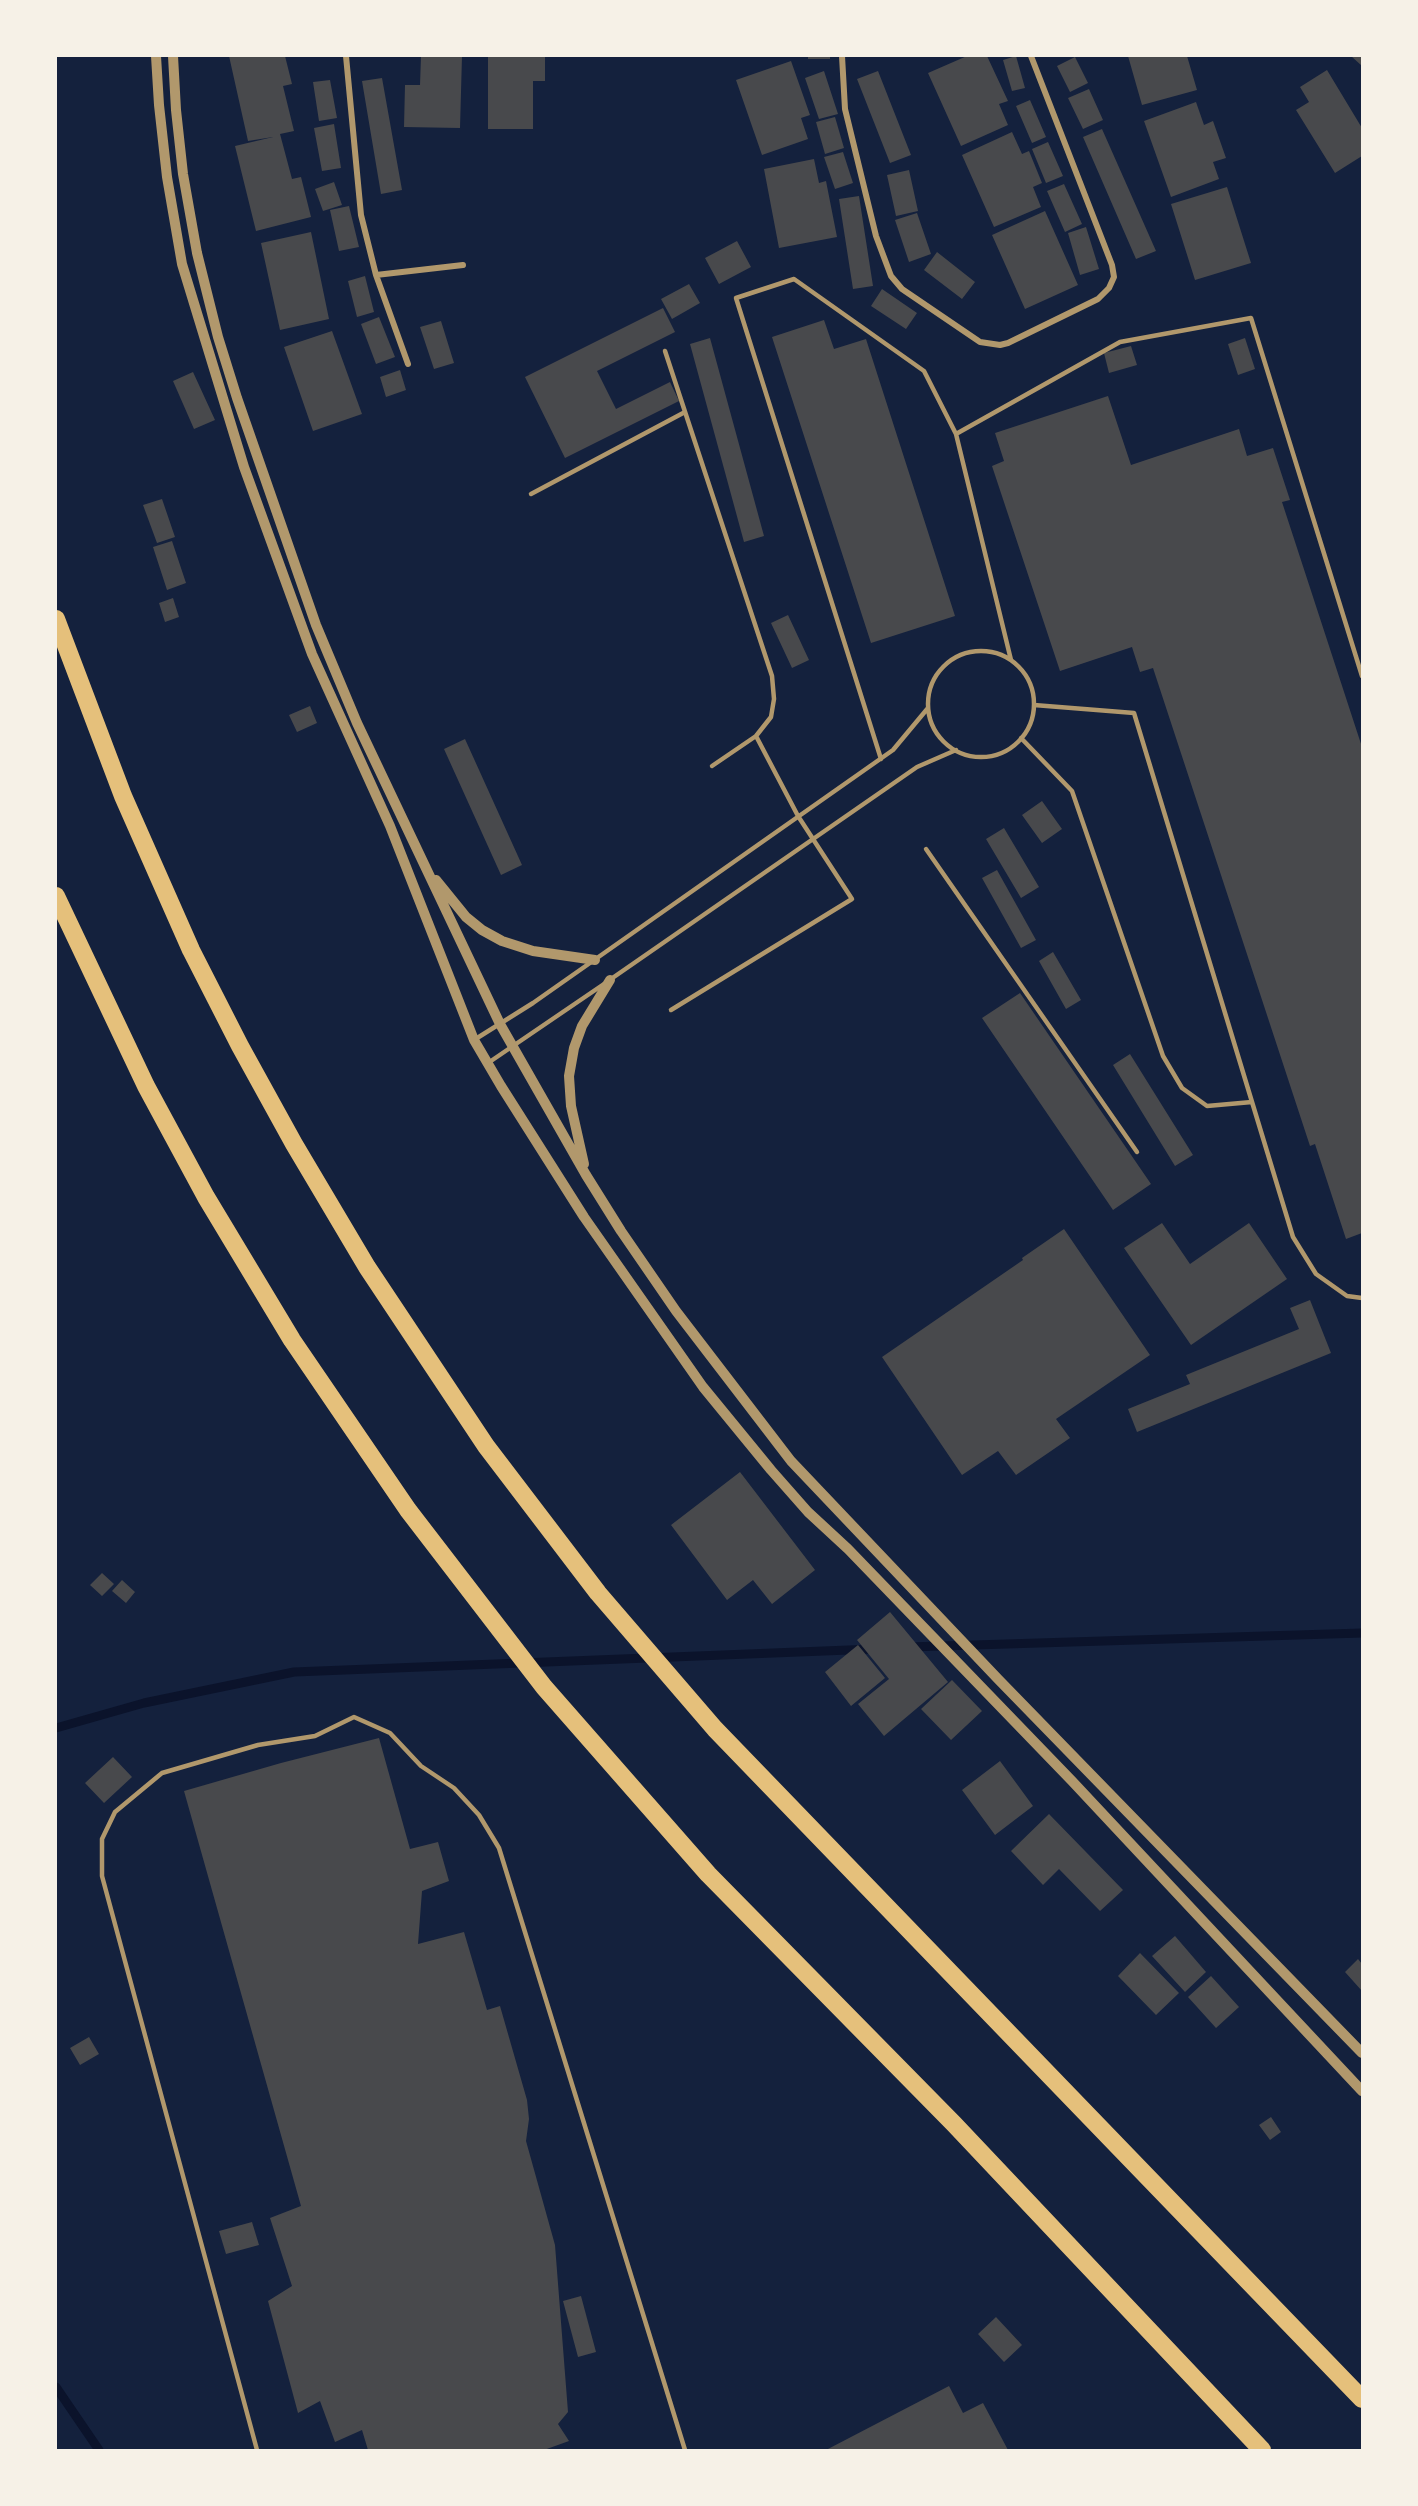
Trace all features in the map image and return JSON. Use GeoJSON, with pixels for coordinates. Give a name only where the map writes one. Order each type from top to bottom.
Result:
{"type":"FeatureCollection","features":[{"type":"Feature","properties":{"kind":"highway"},"geometry":{"type":"LineString","coordinates":[[56,619],[123,796],[191,950],[240,1046],[366,1267],[486,1446],[598,1593],[715,1729],[1362,2399]]}},
{"type":"Feature","properties":{"kind":"highway"},"geometry":{"type":"LineString","coordinates":[[56,896],[146,1086],[206,1197],[292,1340],[408,1510],[544,1687],[708,1874],[954,2124],[1262,2451]]}},
{"type":"Feature","properties":{"kind":"street"},"geometry":{"type":"LineString","coordinates":[[156,56],[167,177],[182,264],[241,456],[312,654],[390,826],[474,1040],[488,1064],[584,1216],[703,1387],[771,1470],[808,1512],[848,1549],[1072,1781],[1362,2091]]}},
{"type":"Feature","properties":{"kind":"street"},"geometry":{"type":"LineString","coordinates":[[173,56],[183,174],[197,254],[218,337],[316,625],[357,723],[500,1024],[586,1175],[621,1231],[682,1319],[791,1461],[998,1679],[1362,2054]]}},
{"type":"Feature","properties":{"kind":"street"},"geometry":{"type":"LineString","coordinates":[[346,56],[361,215],[376,275],[408,364]]}},
{"type":"Feature","properties":{"kind":"street"},"geometry":{"type":"LineString","coordinates":[[842,56],[845,108],[876,236],[891,276],[902,289],[980,342],[1000,345],[1098,298],[1109,288],[1114,277],[1112,265],[1031,56]]}},
{"type":"Feature","properties":{"kind":"street"},"geometry":{"type":"LineString","coordinates":[[376,275],[464,265]]}},
{"type":"Feature","properties":{"kind":"street"},"geometry":{"type":"LineString","coordinates":[[427,869],[466,917],[502,942],[533,951],[595,960]]}},
{"type":"Feature","properties":{"kind":"street"},"geometry":{"type":"LineString","coordinates":[[586,1175],[572,1106],[569,1076],[574,1048],[582,1026],[610,980]]}},
{"type":"Feature","properties":{"kind":"lane"},"geometry":{"type":"LineString","coordinates":[[881,759],[736,298],[794,279],[924,371],[956,434],[1011,660]]}},
{"type":"Feature","properties":{"kind":"lane"},"geometry":{"type":"LineString","coordinates":[[956,434],[1120,342],[1251,318],[1362,676]]}},
{"type":"Feature","properties":{"kind":"lane"},"geometry":{"type":"LineString","coordinates":[[665,351],[772,676],[774,699],[771,717],[756,736],[712,766]]}},
{"type":"Feature","properties":{"kind":"lane"},"geometry":{"type":"LineString","coordinates":[[531,494],[685,412]]}},
{"type":"Feature","properties":{"kind":"lane"},"geometry":{"type":"LineString","coordinates":[[978,650],[995,652],[1011,660],[1023,671],[1032,687],[1034,705],[1031,723],[1021,738],[1008,750],[991,756],[973,756],[956,750],[942,739],[932,725],[928,708],[930,691],[936,676],[947,663],[962,654],[978,650]]}},
{"type":"Feature","properties":{"kind":"lane"},"geometry":{"type":"LineString","coordinates":[[1034,705],[1134,713],[1293,1237],[1316,1274],[1347,1296],[1362,1298]]}},
{"type":"Feature","properties":{"kind":"lane"},"geometry":{"type":"LineString","coordinates":[[474,1040],[595,960],[881,759],[893,750],[928,708]]}},
{"type":"Feature","properties":{"kind":"lane"},"geometry":{"type":"LineString","coordinates":[[671,1010],[852,898],[798,816],[756,736]]}},
{"type":"Feature","properties":{"kind":"lane"},"geometry":{"type":"LineString","coordinates":[[1021,738],[1072,790],[1163,1056],[1182,1088],[1207,1106],[1252,1102]]}},
{"type":"Feature","properties":{"kind":"lane"},"geometry":{"type":"LineString","coordinates":[[488,1064],[917,768],[956,750]]}},
{"type":"Feature","properties":{"kind":"lane"},"geometry":{"type":"LineString","coordinates":[[926,849],[1137,1152]]}},
{"type":"Feature","properties":{"kind":"lane"},"geometry":{"type":"LineString","coordinates":[[257,2451],[102,1876],[102,1839],[115,1812],[162,1773],[258,1745],[315,1736],[354,1717],[390,1733],[421,1766],[454,1788],[479,1815],[499,1848],[685,2451]]}},
{"type":"Feature","properties":{"kind":"building"},"geometry":{"type":"Polygon","coordinates":[[[229,56],[285,56],[292,84],[283,86],[294,131],[280,134],[292,179],[301,177],[311,217],[256,231],[235,146],[273,137],[248,141],[229,56]]]}},
{"type":"Feature","properties":{"kind":"building"},"geometry":{"type":"Polygon","coordinates":[[[421,56],[462,56],[460,128],[404,127],[405,85],[420,85],[421,56]]]}},
{"type":"Feature","properties":{"kind":"building"},"geometry":{"type":"Polygon","coordinates":[[[488,56],[545,56],[545,81],[533,81],[533,129],[488,129],[488,56]]]}},
{"type":"Feature","properties":{"kind":"building"},"geometry":{"type":"Polygon","coordinates":[[[808,56],[830,56],[830,59],[808,59],[808,56]]]}},
{"type":"Feature","properties":{"kind":"building"},"geometry":{"type":"Polygon","coordinates":[[[967,56],[987,56],[1008,101],[999,104],[1008,125],[961,146],[928,73],[967,56]]]}},
{"type":"Feature","properties":{"kind":"building"},"geometry":{"type":"Polygon","coordinates":[[[1016,56],[1025,88],[1012,91],[1003,60],[1016,56]]]}},
{"type":"Feature","properties":{"kind":"building"},"geometry":{"type":"Polygon","coordinates":[[[1128,56],[1187,56],[1197,90],[1142,105],[1128,56]]]}},
{"type":"Feature","properties":{"kind":"building"},"geometry":{"type":"Polygon","coordinates":[[[1351,56],[1362,56],[1362,66],[1351,56]]]}},
{"type":"Feature","properties":{"kind":"building"},"geometry":{"type":"Polygon","coordinates":[[[1075,57],[1088,83],[1070,92],[1057,66],[1075,57]]]}},
{"type":"Feature","properties":{"kind":"building"},"geometry":{"type":"Polygon","coordinates":[[[791,61],[810,115],[801,118],[808,139],[762,155],[736,80],[791,61]]]}},
{"type":"Feature","properties":{"kind":"building"},"geometry":{"type":"Polygon","coordinates":[[[1327,70],[1362,128],[1362,156],[1335,173],[1296,110],[1309,102],[1300,87],[1327,70]]]}},
{"type":"Feature","properties":{"kind":"building"},"geometry":{"type":"Polygon","coordinates":[[[824,71],[838,114],[819,119],[805,78],[824,71]]]}},
{"type":"Feature","properties":{"kind":"building"},"geometry":{"type":"Polygon","coordinates":[[[878,71],[911,155],[890,163],[857,79],[878,71]]]}},
{"type":"Feature","properties":{"kind":"building"},"geometry":{"type":"Polygon","coordinates":[[[382,78],[402,190],[381,194],[362,81],[382,78]]]}},
{"type":"Feature","properties":{"kind":"building"},"geometry":{"type":"Polygon","coordinates":[[[330,80],[337,118],[319,121],[313,82],[330,80]]]}},
{"type":"Feature","properties":{"kind":"building"},"geometry":{"type":"Polygon","coordinates":[[[1089,89],[1103,120],[1083,129],[1068,98],[1089,89]]]}},
{"type":"Feature","properties":{"kind":"building"},"geometry":{"type":"Polygon","coordinates":[[[1030,100],[1046,137],[1032,143],[1016,106],[1030,100]]]}},
{"type":"Feature","properties":{"kind":"building"},"geometry":{"type":"Polygon","coordinates":[[[1196,102],[1204,125],[1213,121],[1226,158],[1213,162],[1219,179],[1171,197],[1144,121],[1196,102]]]}},
{"type":"Feature","properties":{"kind":"building"},"geometry":{"type":"Polygon","coordinates":[[[835,117],[844,148],[825,154],[816,122],[835,117]]]}},
{"type":"Feature","properties":{"kind":"building"},"geometry":{"type":"Polygon","coordinates":[[[334,124],[341,168],[322,171],[314,128],[334,124]]]}},
{"type":"Feature","properties":{"kind":"building"},"geometry":{"type":"Polygon","coordinates":[[[1102,129],[1156,251],[1136,259],[1083,137],[1102,129]]]}},
{"type":"Feature","properties":{"kind":"building"},"geometry":{"type":"Polygon","coordinates":[[[1012,132],[1022,154],[1029,151],[1042,183],[1033,187],[1041,207],[994,227],[962,155],[1012,132]]]}},
{"type":"Feature","properties":{"kind":"building"},"geometry":{"type":"Polygon","coordinates":[[[1048,142],[1063,176],[1046,183],[1032,149],[1048,142]]]}},
{"type":"Feature","properties":{"kind":"building"},"geometry":{"type":"Polygon","coordinates":[[[843,152],[853,183],[835,189],[824,157],[843,152]]]}},
{"type":"Feature","properties":{"kind":"building"},"geometry":{"type":"Polygon","coordinates":[[[814,159],[819,183],[826,181],[837,237],[779,248],[764,169],[814,159]]]}},
{"type":"Feature","properties":{"kind":"building"},"geometry":{"type":"Polygon","coordinates":[[[909,170],[918,211],[896,216],[887,175],[909,170]]]}},
{"type":"Feature","properties":{"kind":"building"},"geometry":{"type":"Polygon","coordinates":[[[334,182],[342,205],[323,211],[315,189],[334,182]]]}},
{"type":"Feature","properties":{"kind":"building"},"geometry":{"type":"Polygon","coordinates":[[[1064,184],[1082,224],[1065,232],[1047,191],[1064,184]]]}},
{"type":"Feature","properties":{"kind":"building"},"geometry":{"type":"Polygon","coordinates":[[[1227,187],[1251,263],[1195,280],[1171,204],[1227,187]]]}},
{"type":"Feature","properties":{"kind":"building"},"geometry":{"type":"Polygon","coordinates":[[[859,196],[873,286],[853,289],[839,199],[859,196]]]}},
{"type":"Feature","properties":{"kind":"building"},"geometry":{"type":"Polygon","coordinates":[[[349,206],[359,247],[339,251],[330,210],[349,206]]]}},
{"type":"Feature","properties":{"kind":"building"},"geometry":{"type":"Polygon","coordinates":[[[1045,211],[1078,285],[1025,309],[992,235],[1045,211]]]}},
{"type":"Feature","properties":{"kind":"building"},"geometry":{"type":"Polygon","coordinates":[[[917,213],[931,254],[909,262],[895,220],[917,213]]]}},
{"type":"Feature","properties":{"kind":"building"},"geometry":{"type":"Polygon","coordinates":[[[1086,227],[1099,269],[1080,275],[1068,233],[1086,227]]]}},
{"type":"Feature","properties":{"kind":"building"},"geometry":{"type":"Polygon","coordinates":[[[311,232],[329,319],[280,330],[261,243],[311,232]]]}},
{"type":"Feature","properties":{"kind":"building"},"geometry":{"type":"Polygon","coordinates":[[[737,241],[751,267],[719,284],[705,258],[737,241]]]}},
{"type":"Feature","properties":{"kind":"building"},"geometry":{"type":"Polygon","coordinates":[[[937,252],[975,282],[962,299],[924,270],[937,252]]]}},
{"type":"Feature","properties":{"kind":"building"},"geometry":{"type":"Polygon","coordinates":[[[365,276],[374,312],[357,317],[348,281],[365,276]]]}},
{"type":"Feature","properties":{"kind":"building"},"geometry":{"type":"Polygon","coordinates":[[[689,284],[700,303],[672,319],[661,299],[689,284]]]}},
{"type":"Feature","properties":{"kind":"building"},"geometry":{"type":"Polygon","coordinates":[[[882,289],[917,313],[906,329],[871,306],[882,289]]]}},
{"type":"Feature","properties":{"kind":"building"},"geometry":{"type":"Polygon","coordinates":[[[663,308],[675,332],[597,371],[616,409],[670,382],[679,401],[565,458],[525,377],[663,308]]]}},
{"type":"Feature","properties":{"kind":"building"},"geometry":{"type":"Polygon","coordinates":[[[379,317],[395,357],[376,364],[361,324],[379,317]]]}},
{"type":"Feature","properties":{"kind":"building"},"geometry":{"type":"Polygon","coordinates":[[[824,320],[834,349],[866,339],[955,616],[871,643],[772,337],[824,320]]]}},
{"type":"Feature","properties":{"kind":"building"},"geometry":{"type":"Polygon","coordinates":[[[441,321],[454,363],[434,369],[420,327],[441,321]]]}},
{"type":"Feature","properties":{"kind":"building"},"geometry":{"type":"Polygon","coordinates":[[[332,331],[362,414],[313,431],[284,347],[332,331]]]}},
{"type":"Feature","properties":{"kind":"building"},"geometry":{"type":"Polygon","coordinates":[[[710,338],[764,536],[744,542],[690,344],[710,338]]]}},
{"type":"Feature","properties":{"kind":"building"},"geometry":{"type":"Polygon","coordinates":[[[1245,338],[1255,369],[1238,375],[1228,344],[1245,338]]]}},
{"type":"Feature","properties":{"kind":"building"},"geometry":{"type":"Polygon","coordinates":[[[1131,346],[1137,365],[1109,373],[1104,353],[1131,346]]]}},
{"type":"Feature","properties":{"kind":"building"},"geometry":{"type":"Polygon","coordinates":[[[400,370],[406,390],[386,397],[380,377],[400,370]]]}},
{"type":"Feature","properties":{"kind":"building"},"geometry":{"type":"Polygon","coordinates":[[[193,372],[215,420],[194,429],[173,381],[193,372]]]}},
{"type":"Feature","properties":{"kind":"building"},"geometry":{"type":"Polygon","coordinates":[[[1108,396],[1131,465],[1239,429],[1247,456],[1273,448],[1290,500],[1282,502],[1362,747],[1362,1233],[1346,1239],[1315,1144],[1310,1146],[1153,668],[1140,672],[1132,647],[1060,671],[992,466],[1004,461],[995,433],[1108,396]]]}},
{"type":"Feature","properties":{"kind":"building"},"geometry":{"type":"Polygon","coordinates":[[[162,499],[175,537],[157,543],[143,505],[162,499]]]}},
{"type":"Feature","properties":{"kind":"building"},"geometry":{"type":"Polygon","coordinates":[[[172,541],[186,583],[167,590],[153,547],[172,541]]]}},
{"type":"Feature","properties":{"kind":"building"},"geometry":{"type":"Polygon","coordinates":[[[173,598],[179,617],[165,622],[159,603],[173,598]]]}},
{"type":"Feature","properties":{"kind":"building"},"geometry":{"type":"Polygon","coordinates":[[[788,615],[809,660],[792,668],[771,623],[788,615]]]}},
{"type":"Feature","properties":{"kind":"building"},"geometry":{"type":"Polygon","coordinates":[[[310,706],[317,723],[297,732],[289,715],[310,706]]]}},
{"type":"Feature","properties":{"kind":"building"},"geometry":{"type":"Polygon","coordinates":[[[465,739],[522,865],[501,875],[444,749],[465,739]]]}},
{"type":"Feature","properties":{"kind":"building"},"geometry":{"type":"Polygon","coordinates":[[[1042,801],[1062,829],[1042,843],[1022,815],[1042,801]]]}},
{"type":"Feature","properties":{"kind":"building"},"geometry":{"type":"Polygon","coordinates":[[[1004,828],[1039,887],[1021,898],[986,839],[1004,828]]]}},
{"type":"Feature","properties":{"kind":"building"},"geometry":{"type":"Polygon","coordinates":[[[997,870],[1036,940],[1021,948],[982,878],[997,870]]]}},
{"type":"Feature","properties":{"kind":"building"},"geometry":{"type":"Polygon","coordinates":[[[1053,952],[1081,1000],[1066,1009],[1039,961],[1053,952]]]}},
{"type":"Feature","properties":{"kind":"building"},"geometry":{"type":"Polygon","coordinates":[[[1020,993],[1151,1184],[1113,1210],[982,1018],[1020,993]]]}},
{"type":"Feature","properties":{"kind":"building"},"geometry":{"type":"Polygon","coordinates":[[[1130,1054],[1193,1155],[1175,1166],[1113,1065],[1130,1054]]]}},
{"type":"Feature","properties":{"kind":"building"},"geometry":{"type":"Polygon","coordinates":[[[1162,1223],[1190,1264],[1249,1223],[1287,1279],[1191,1345],[1124,1248],[1162,1223]]]}},
{"type":"Feature","properties":{"kind":"building"},"geometry":{"type":"Polygon","coordinates":[[[1064,1229],[1150,1355],[1056,1419],[1070,1438],[1016,1475],[998,1451],[962,1475],[882,1357],[1064,1229]]]}},
{"type":"Feature","properties":{"kind":"building"},"geometry":{"type":"Polygon","coordinates":[[[1310,1300],[1331,1353],[1137,1432],[1128,1409],[1190,1384],[1186,1375],[1299,1329],[1290,1308],[1310,1300]]]}},
{"type":"Feature","properties":{"kind":"building"},"geometry":{"type":"Polygon","coordinates":[[[740,1472],[815,1570],[772,1604],[753,1580],[727,1600],[671,1525],[740,1472]]]}},
{"type":"Feature","properties":{"kind":"building"},"geometry":{"type":"Polygon","coordinates":[[[102,1573],[114,1584],[102,1596],[90,1585],[102,1573]]]}},
{"type":"Feature","properties":{"kind":"building"},"geometry":{"type":"Polygon","coordinates":[[[122,1580],[135,1592],[126,1603],[112,1591],[122,1580]]]}},
{"type":"Feature","properties":{"kind":"building"},"geometry":{"type":"Polygon","coordinates":[[[890,1612],[948,1682],[884,1736],[858,1704],[889,1679],[857,1640],[890,1612]]]}},
{"type":"Feature","properties":{"kind":"building"},"geometry":{"type":"Polygon","coordinates":[[[858,1645],[885,1678],[851,1706],[825,1672],[858,1645]]]}},
{"type":"Feature","properties":{"kind":"building"},"geometry":{"type":"Polygon","coordinates":[[[952,1680],[982,1711],[951,1740],[921,1709],[952,1680]]]}},
{"type":"Feature","properties":{"kind":"building"},"geometry":{"type":"Polygon","coordinates":[[[379,1738],[410,1849],[438,1842],[449,1881],[422,1891],[418,1944],[464,1932],[487,2010],[500,2006],[527,2100],[529,2119],[526,2141],[555,2245],[568,2412],[558,2424],[569,2441],[544,2450],[368,2450],[362,2430],[335,2442],[320,2401],[298,2413],[268,2301],[292,2286],[270,2218],[301,2206],[184,1791],[379,1738]]]}},
{"type":"Feature","properties":{"kind":"building"},"geometry":{"type":"Polygon","coordinates":[[[113,1757],[132,1777],[104,1803],[85,1783],[113,1757]]]}},
{"type":"Feature","properties":{"kind":"building"},"geometry":{"type":"Polygon","coordinates":[[[1000,1761],[1033,1806],[995,1835],[962,1790],[1000,1761]]]}},
{"type":"Feature","properties":{"kind":"building"},"geometry":{"type":"Polygon","coordinates":[[[1049,1814],[1123,1890],[1100,1911],[1059,1869],[1043,1885],[1011,1851],[1049,1814]]]}},
{"type":"Feature","properties":{"kind":"building"},"geometry":{"type":"Polygon","coordinates":[[[1175,1936],[1206,1972],[1185,1992],[1152,1956],[1175,1936]]]}},
{"type":"Feature","properties":{"kind":"building"},"geometry":{"type":"Polygon","coordinates":[[[1140,1953],[1179,1993],[1156,2015],[1118,1976],[1140,1953]]]}},
{"type":"Feature","properties":{"kind":"building"},"geometry":{"type":"Polygon","coordinates":[[[1358,1959],[1362,1964],[1362,1991],[1345,1972],[1358,1959]]]}},
{"type":"Feature","properties":{"kind":"building"},"geometry":{"type":"Polygon","coordinates":[[[1211,1976],[1239,2007],[1216,2028],[1188,1997],[1211,1976]]]}},
{"type":"Feature","properties":{"kind":"building"},"geometry":{"type":"Polygon","coordinates":[[[89,2037],[99,2054],[80,2065],[70,2048],[89,2037]]]}},
{"type":"Feature","properties":{"kind":"building"},"geometry":{"type":"Polygon","coordinates":[[[1271,2117],[1281,2132],[1270,2140],[1259,2125],[1271,2117]]]}},
{"type":"Feature","properties":{"kind":"building"},"geometry":{"type":"Polygon","coordinates":[[[252,2222],[259,2245],[226,2254],[219,2231],[252,2222]]]}},
{"type":"Feature","properties":{"kind":"building"},"geometry":{"type":"Polygon","coordinates":[[[581,2296],[596,2352],[578,2357],[563,2301],[581,2296]]]}},
{"type":"Feature","properties":{"kind":"building"},"geometry":{"type":"Polygon","coordinates":[[[996,2317],[1022,2345],[1004,2362],[978,2334],[996,2317]]]}},
{"type":"Feature","properties":{"kind":"building"},"geometry":{"type":"Polygon","coordinates":[[[949,2386],[963,2413],[983,2403],[1008,2450],[826,2450],[949,2386]]]}},
{"type":"Feature","properties":{"kind":"waterway"},"geometry":{"type":"LineString","coordinates":[[909,1647],[1362,1633]]}},
{"type":"Feature","properties":{"kind":"waterway"},"geometry":{"type":"LineString","coordinates":[[56,1728],[144,1703],[294,1672],[874,1649]]}},
{"type":"Feature","properties":{"kind":"waterway"},"geometry":{"type":"LineString","coordinates":[[56,2387],[99,2450]]}}]}
